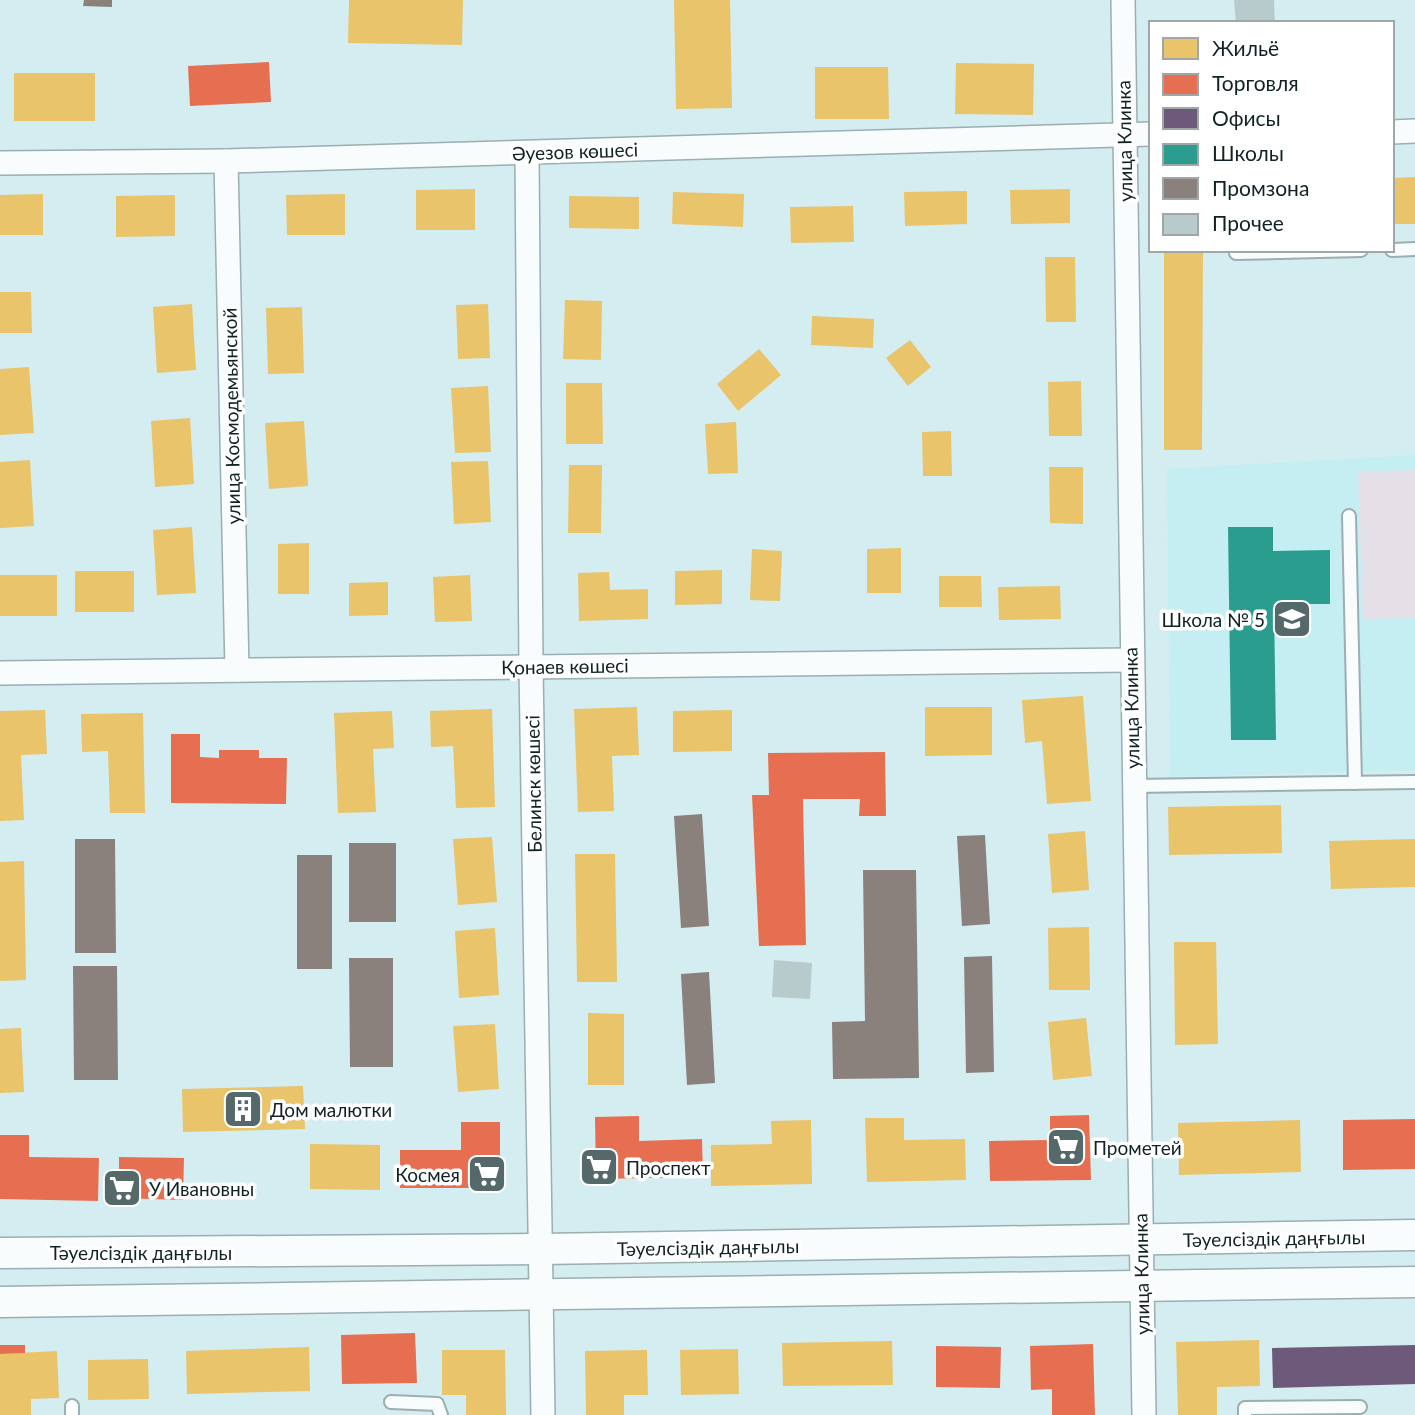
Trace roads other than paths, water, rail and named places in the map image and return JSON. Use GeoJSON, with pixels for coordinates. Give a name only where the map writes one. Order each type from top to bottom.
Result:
{"type":"FeatureCollection","features":[{"type":"Feature","properties":{"kind":"street","name":"улица Клинка"},"geometry":{"type":"LineString","coordinates":[[1123,0],[1144,1415]]}},
{"type":"Feature","properties":{"kind":"street"},"geometry":{"type":"LineString","coordinates":[[1394,132],[1415,131]]}},
{"type":"Feature","properties":{"kind":"street","name":"Әуезов көшесі"},"geometry":{"type":"LineString","coordinates":[[0,163],[226,161],[1149,134]]}},
{"type":"Feature","properties":{"kind":"street","name":"Белинск көшесі"},"geometry":{"type":"LineString","coordinates":[[527,153],[531,667],[543,1415]]}},
{"type":"Feature","properties":{"kind":"street","name":"улица Космодемьянской"},"geometry":{"type":"LineString","coordinates":[[226,161],[237,670]]}},
{"type":"Feature","properties":{"kind":"street","name":"Қонаев көшесі"},"geometry":{"type":"LineString","coordinates":[[0,673],[1131,660]]}},
{"type":"Feature","properties":{"kind":"street","name":"Тәуелсіздік даңғылы"},"geometry":{"type":"LineString","coordinates":[[0,1253],[541,1249],[1415,1235]]}},
{"type":"Feature","properties":{"kind":"street"},"geometry":{"type":"LineString","coordinates":[[0,1302],[1415,1282]]}},
{"type":"Feature","properties":{"kind":"lane"},"geometry":{"type":"LineString","coordinates":[[1394,250],[1415,249]]}},
{"type":"Feature","properties":{"kind":"lane"},"geometry":{"type":"LineString","coordinates":[[1236,253],[1278,252]]}},
{"type":"Feature","properties":{"kind":"lane"},"geometry":{"type":"LineString","coordinates":[[1349,516],[1355,783]]}},
{"type":"Feature","properties":{"kind":"lane"},"geometry":{"type":"LineString","coordinates":[[1133,786],[1415,782]]}},
{"type":"Feature","properties":{"kind":"lane"},"geometry":{"type":"LineString","coordinates":[[391,1402],[437,1404],[441,1415]]}},
{"type":"Feature","properties":{"kind":"lane"},"geometry":{"type":"LineString","coordinates":[[1245,1415],[1245,1408],[1360,1407]]}},
{"type":"Feature","properties":{"kind":"place","name":"Школа № 5"},"geometry":{"type":"Point","coordinates":[1292,619]}},
{"type":"Feature","properties":{"kind":"place","name":"Дом малютки"},"geometry":{"type":"Point","coordinates":[243,1109]}},
{"type":"Feature","properties":{"kind":"place","name":"Прометей"},"geometry":{"type":"Point","coordinates":[1066,1147]}},
{"type":"Feature","properties":{"kind":"place","name":"Проспект"},"geometry":{"type":"Point","coordinates":[599,1167]}},
{"type":"Feature","properties":{"kind":"place","name":"Космея"},"geometry":{"type":"Point","coordinates":[487,1174]}},
{"type":"Feature","properties":{"kind":"place","name":"У Ивановны"},"geometry":{"type":"Point","coordinates":[122,1188]}}]}
